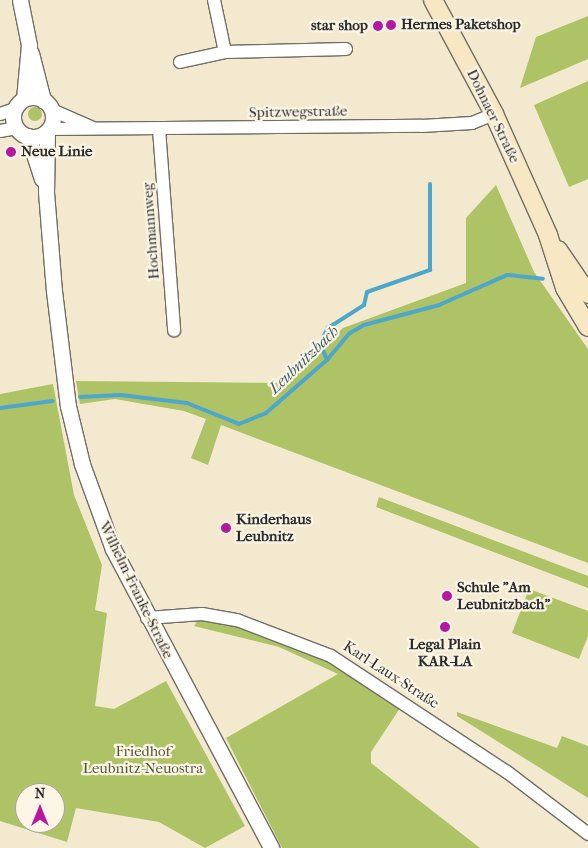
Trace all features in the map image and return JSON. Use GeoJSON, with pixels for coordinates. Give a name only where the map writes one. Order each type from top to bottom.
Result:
{"type":"FeatureCollection","features":[{"type":"Feature","properties":{"kind":"main road","name":"Dohnaer Straße"},"geometry":{"type":"LineString","coordinates":[[433,0],[494,114],[548,235],[565,288],[588,327]]}},
{"type":"Feature","properties":{"kind":"main road","name":"Dohnaer Straße"},"geometry":{"type":"LineString","coordinates":[[548,235],[588,294]]}},
{"type":"Feature","properties":{"kind":"street"},"geometry":{"type":"LineString","coordinates":[[0,114],[19,104],[47,105],[29,45],[20,0]]}},
{"type":"Feature","properties":{"kind":"street"},"geometry":{"type":"LineString","coordinates":[[214,0],[225,52]]}},
{"type":"Feature","properties":{"kind":"street","name":"Wilhelm-Franke-Straße"},"geometry":{"type":"LineString","coordinates":[[29,45],[19,104],[22,132],[46,192]]}},
{"type":"Feature","properties":{"kind":"street"},"geometry":{"type":"LineString","coordinates":[[180,62],[225,52],[346,49]]}},
{"type":"Feature","properties":{"kind":"street","name":"Wilhelm-Franke-Straße"},"geometry":{"type":"LineString","coordinates":[[47,105],[46,192],[68,406],[103,525],[147,618],[271,848]]}},
{"type":"Feature","properties":{"kind":"street","name":"Spitzwegstraße"},"geometry":{"type":"LineString","coordinates":[[47,105],[100,130]]}},
{"type":"Feature","properties":{"kind":"street","name":"Spitzwegstraße"},"geometry":{"type":"LineString","coordinates":[[48,130],[422,126],[472,123],[494,114]]}},
{"type":"Feature","properties":{"kind":"street","name":"Hochmannweg"},"geometry":{"type":"LineString","coordinates":[[159,129],[174,330]]}},
{"type":"Feature","properties":{"kind":"street"},"geometry":{"type":"LineString","coordinates":[[0,131],[48,130]]}},
{"type":"Feature","properties":{"kind":"street","name":"Karl-Laux-Straße"},"geometry":{"type":"LineString","coordinates":[[147,618],[202,614],[237,620],[339,660],[507,772],[588,834]]}},
{"type":"Feature","properties":{"kind":"green space"},"geometry":{"type":"Polygon","coordinates":[[[588,16],[588,59],[520,88],[536,37],[588,16]]]}},
{"type":"Feature","properties":{"kind":"green space"},"geometry":{"type":"Polygon","coordinates":[[[588,81],[588,179],[569,187],[534,105],[588,81]]]}},
{"type":"Feature","properties":{"kind":"green space"},"geometry":{"type":"Polygon","coordinates":[[[32,107],[38,107],[42,114],[38,121],[32,121],[28,117],[28,111],[32,107]]]}},
{"type":"Feature","properties":{"kind":"green space"},"geometry":{"type":"Polygon","coordinates":[[[496,185],[534,272],[588,349],[588,563],[221,425],[208,465],[191,458],[206,419],[184,411],[115,399],[80,404],[76,381],[283,383],[343,328],[466,283],[466,218],[496,185]]]}},
{"type":"Feature","properties":{"kind":"green space","name":"Friedhof Leubnitz-Neuostra"},"geometry":{"type":"Polygon","coordinates":[[[53,384],[74,495],[102,565],[95,610],[107,613],[95,706],[114,709],[166,681],[245,826],[205,848],[159,822],[76,808],[67,842],[38,833],[65,833],[65,783],[15,783],[15,826],[0,821],[0,394],[53,384]]]}},
{"type":"Feature","properties":{"kind":"green space"},"geometry":{"type":"Polygon","coordinates":[[[379,497],[588,576],[588,588],[376,507],[379,497]]]}},
{"type":"Feature","properties":{"kind":"green space"},"geometry":{"type":"Polygon","coordinates":[[[529,589],[588,611],[588,636],[579,659],[512,633],[529,589]]]}},
{"type":"Feature","properties":{"kind":"green space"},"geometry":{"type":"Polygon","coordinates":[[[202,614],[294,640],[404,702],[371,752],[371,763],[480,848],[282,848],[226,738],[338,674],[279,647],[194,626],[202,614]]]}},
{"type":"Feature","properties":{"kind":"green space"},"geometry":{"type":"Polygon","coordinates":[[[457,712],[557,748],[562,736],[588,746],[588,798],[457,716],[457,712]]]}},
{"type":"Feature","properties":{"kind":"waterway"},"geometry":{"type":"LineString","coordinates":[[327,360],[320,343],[328,328],[364,305],[367,292],[430,270],[430,184]]}},
{"type":"Feature","properties":{"kind":"waterway","name":"Leubnitzbach"},"geometry":{"type":"LineString","coordinates":[[80,397],[121,395],[187,403],[239,424],[266,413],[327,360],[350,333],[364,325],[439,305],[507,275],[543,279]]}},
{"type":"Feature","properties":{"kind":"waterway","name":"Leubnitzbach"},"geometry":{"type":"LineString","coordinates":[[0,408],[53,401]]}},
{"type":"Feature","properties":{"kind":"place","name":"Hermes Paketshop"},"geometry":{"type":"Point","coordinates":[391,25]}},
{"type":"Feature","properties":{"kind":"place","name":"star shop"},"geometry":{"type":"Point","coordinates":[378,26]}},
{"type":"Feature","properties":{"kind":"place","name":"Neue Linie"},"geometry":{"type":"Point","coordinates":[11,152]}},
{"type":"Feature","properties":{"kind":"place","name":"Kinderhaus Leubnitz"},"geometry":{"type":"Point","coordinates":[226,528]}},
{"type":"Feature","properties":{"kind":"place","name":"Schule \"Am Leubnitzbach\""},"geometry":{"type":"Point","coordinates":[447,596]}},
{"type":"Feature","properties":{"kind":"place","name":"Legal Plain KAR-LA"},"geometry":{"type":"Point","coordinates":[445,627]}}]}
